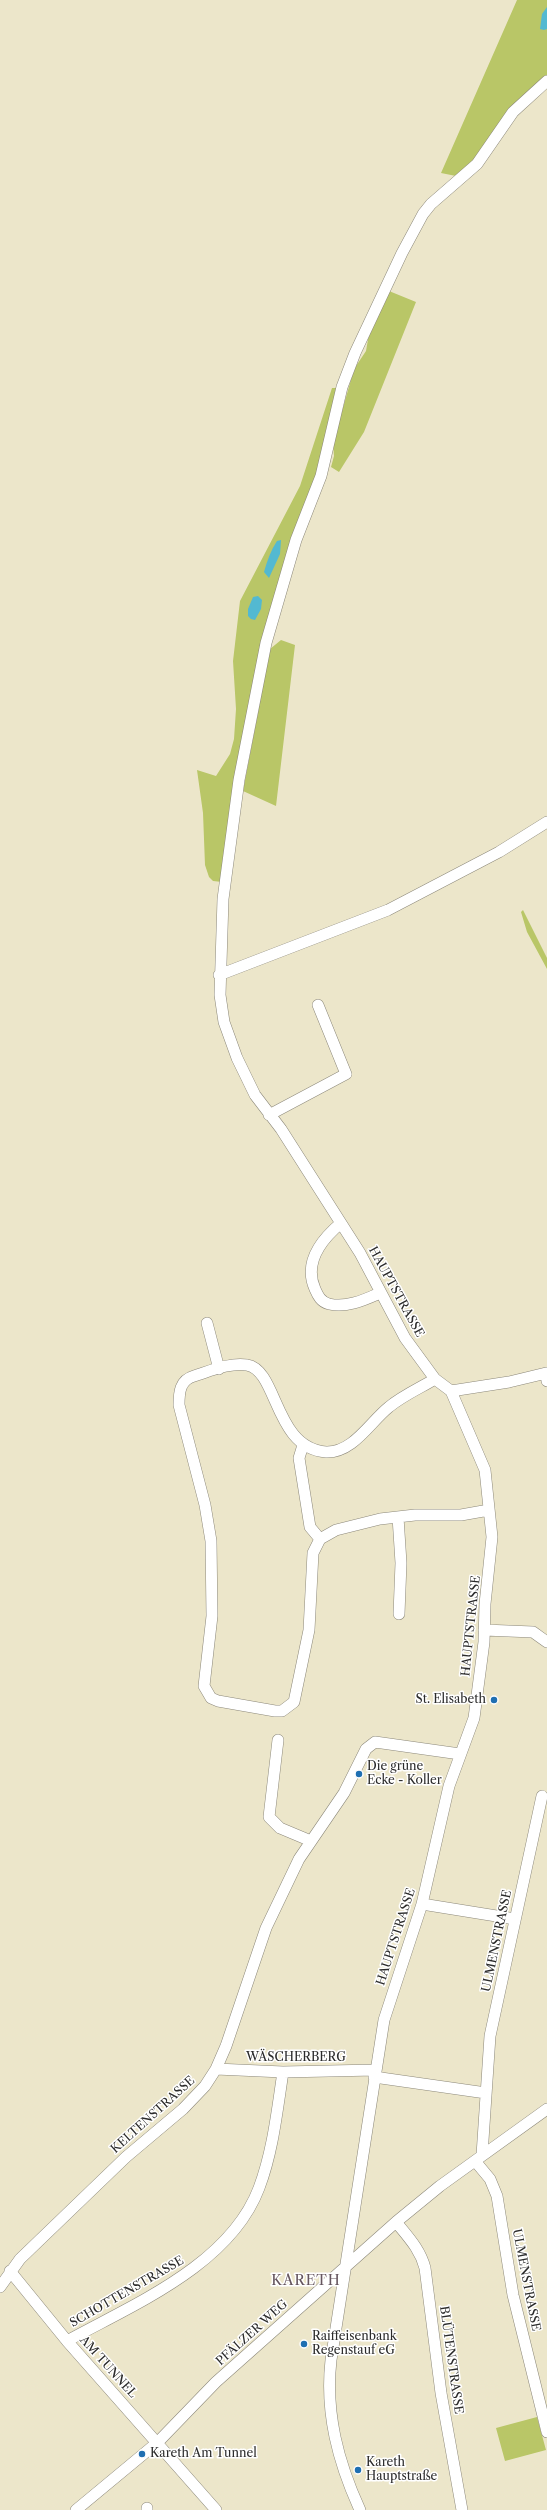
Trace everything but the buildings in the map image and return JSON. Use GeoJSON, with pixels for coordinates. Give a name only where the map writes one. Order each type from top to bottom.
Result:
{"type":"FeatureCollection","features":[{"type":"Feature","properties":{"kind":"street","name":"HAUPTSTRASSE"},"geometry":{"type":"LineString","coordinates":[[360,2510],[338,2452],[329,2406],[329,2384],[344,2269],[353,2229],[375,2074],[392,1993],[422,1904],[449,1786],[474,1718],[484,1630],[485,1604],[492,1553],[489,1510],[485,1470],[451,1391],[435,1379],[405,1338],[360,1253],[281,1129],[254,1095],[237,1058],[224,1022],[219,975],[220,942],[228,846],[266,644],[296,540],[321,476],[342,387],[352,360],[402,253],[423,214],[431,204],[469,172],[513,112],[547,81]]}},
{"type":"Feature","properties":{"kind":"street"},"geometry":{"type":"LineString","coordinates":[[219,975],[388,910],[498,852],[547,822]]}},
{"type":"Feature","properties":{"kind":"street"},"geometry":{"type":"LineString","coordinates":[[269,1114],[346,1074],[318,1005]]}},
{"type":"Feature","properties":{"kind":"street"},"geometry":{"type":"LineString","coordinates":[[341,1223],[324,1238],[315,1252],[312,1283],[319,1298],[329,1304],[344,1305],[358,1302],[380,1293]]}},
{"type":"Feature","properties":{"kind":"street"},"geometry":{"type":"LineString","coordinates":[[207,1323],[219,1369]]}},
{"type":"Feature","properties":{"kind":"street"},"geometry":{"type":"LineString","coordinates":[[435,1379],[389,1407],[346,1448],[327,1452],[303,1445],[286,1424],[264,1377],[257,1369],[241,1364],[190,1377],[184,1381],[179,1395],[205,1505],[211,1541],[212,1616],[203,1680],[206,1692],[211,1698],[275,1711],[282,1711],[294,1702],[309,1630],[313,1553],[320,1539],[336,1530],[398,1517],[461,1515],[489,1510]]}},
{"type":"Feature","properties":{"kind":"street"},"geometry":{"type":"LineString","coordinates":[[451,1391],[546,1375]]}},
{"type":"Feature","properties":{"kind":"street"},"geometry":{"type":"LineString","coordinates":[[303,1445],[299,1458],[310,1527],[320,1539]]}},
{"type":"Feature","properties":{"kind":"street"},"geometry":{"type":"LineString","coordinates":[[398,1517],[401,1563],[399,1614]]}},
{"type":"Feature","properties":{"kind":"street"},"geometry":{"type":"LineString","coordinates":[[484,1630],[533,1632],[547,1642]]}},
{"type":"Feature","properties":{"kind":"street"},"geometry":{"type":"LineString","coordinates":[[278,1740],[269,1817],[280,1828],[311,1841]]}},
{"type":"Feature","properties":{"kind":"street","name":"KELTENSTRASSE"},"geometry":{"type":"LineString","coordinates":[[0,2287],[10,2271],[126,2157],[200,2094],[216,2069],[226,2046],[266,1928],[299,1858],[344,1793],[366,1749],[375,1742],[460,1754]]}},
{"type":"Feature","properties":{"kind":"street","name":"ULMENSTRASSE"},"geometry":{"type":"LineString","coordinates":[[542,1796],[490,2036],[486,2093],[478,2158],[490,2179],[497,2196],[513,2295],[547,2432]]}},
{"type":"Feature","properties":{"kind":"street"},"geometry":{"type":"LineString","coordinates":[[422,1904],[515,1919]]}},
{"type":"Feature","properties":{"kind":"street","name":"WÄSCHERBERG"},"geometry":{"type":"LineString","coordinates":[[216,2069],[375,2074]]}},
{"type":"Feature","properties":{"kind":"street","name":"SCHOTTENSTRASSE"},"geometry":{"type":"LineString","coordinates":[[67,2341],[193,2269],[238,2226],[259,2189],[265,2171],[283,2072]]}},
{"type":"Feature","properties":{"kind":"street"},"geometry":{"type":"LineString","coordinates":[[375,2074],[486,2093]]}},
{"type":"Feature","properties":{"kind":"street","name":"PFÄLZER WEG"},"geometry":{"type":"LineString","coordinates":[[76,2510],[158,2442],[216,2382],[396,2222],[478,2158],[547,2109]]}},
{"type":"Feature","properties":{"kind":"street","name":"BLÜTENSTRASSE"},"geometry":{"type":"LineString","coordinates":[[396,2222],[415,2244],[426,2268],[441,2393],[462,2510]]}},
{"type":"Feature","properties":{"kind":"street","name":"AM TUNNEL"},"geometry":{"type":"LineString","coordinates":[[10,2271],[67,2341],[158,2442],[216,2510]]}},
{"type":"Feature","properties":{"kind":"green space"},"geometry":{"type":"Polygon","coordinates":[[[517,0],[547,0],[547,77],[473,163],[456,176],[441,173],[517,0]]]}},
{"type":"Feature","properties":{"kind":"green space"},"geometry":{"type":"Polygon","coordinates":[[[389,291],[416,302],[364,432],[339,472],[331,467],[334,456],[333,443],[354,369],[366,351],[370,328],[389,291]]]}},
{"type":"Feature","properties":{"kind":"green space"},"geometry":{"type":"Polygon","coordinates":[[[332,388],[338,388],[325,453],[290,551],[222,882],[213,881],[209,877],[205,865],[203,813],[197,770],[216,776],[230,754],[234,739],[236,709],[233,661],[240,601],[300,486],[332,388]]]}},
{"type":"Feature","properties":{"kind":"green space"},"geometry":{"type":"Polygon","coordinates":[[[281,640],[295,645],[276,806],[243,791],[270,649],[281,640]]]}},
{"type":"Feature","properties":{"kind":"green space"},"geometry":{"type":"Polygon","coordinates":[[[523,910],[547,958],[547,969],[527,932],[521,912],[523,910]]]}},
{"type":"Feature","properties":{"kind":"green space"},"geometry":{"type":"Polygon","coordinates":[[[537,2417],[546,2450],[505,2461],[496,2428],[537,2417]]]}},
{"type":"Feature","properties":{"kind":"water"},"geometry":{"type":"Polygon","coordinates":[[[547,7],[547,29],[544,30],[540,29],[542,14],[547,7]]]}},
{"type":"Feature","properties":{"kind":"water"},"geometry":{"type":"Polygon","coordinates":[[[281,540],[280,554],[269,578],[264,572],[266,564],[275,544],[277,541],[281,540]]]}},
{"type":"Feature","properties":{"kind":"water"},"geometry":{"type":"Polygon","coordinates":[[[258,596],[262,600],[261,609],[255,620],[248,616],[248,609],[253,597],[258,596]]]}},
{"type":"Feature","properties":{"kind":"place","name":"St. Elisabeth"},"geometry":{"type":"Point","coordinates":[494,1700]}},
{"type":"Feature","properties":{"kind":"place","name":"Die grüne Ecke - Koller"},"geometry":{"type":"Point","coordinates":[359,1774]}},
{"type":"Feature","properties":{"kind":"place","name":"Raiffeisenbank Regenstauf eG"},"geometry":{"type":"Point","coordinates":[304,2344]}},
{"type":"Feature","properties":{"kind":"place","name":"Kareth Am Tunnel"},"geometry":{"type":"Point","coordinates":[142,2454]}},
{"type":"Feature","properties":{"kind":"place","name":"Kareth Hauptstraße"},"geometry":{"type":"Point","coordinates":[358,2470]}},
{"type":"Feature","properties":{"kind":"district","name":"KARETH"},"geometry":{"type":"Point","coordinates":[306,2281]}}]}
